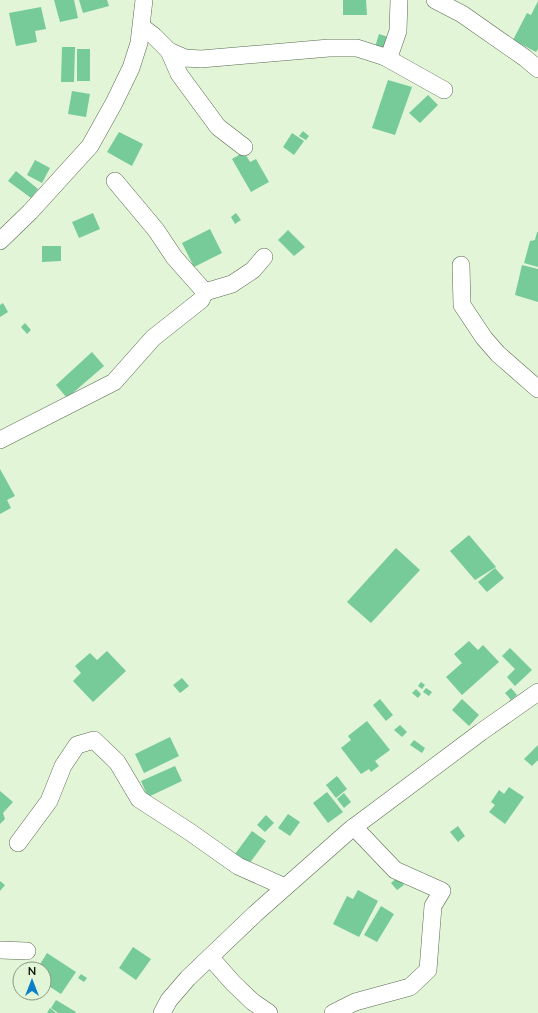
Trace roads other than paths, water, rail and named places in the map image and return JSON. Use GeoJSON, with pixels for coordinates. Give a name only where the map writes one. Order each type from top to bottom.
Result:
{"type":"FeatureCollection","features":[{"type":"Feature","properties":{"kind":"street"},"geometry":{"type":"LineString","coordinates":[[0,241],[30,212],[90,146],[114,103],[131,68],[139,43],[144,0]]}},
{"type":"Feature","properties":{"kind":"street"},"geometry":{"type":"LineString","coordinates":[[385,57],[390,54],[398,31],[399,0]]}},
{"type":"Feature","properties":{"kind":"street"},"geometry":{"type":"LineString","coordinates":[[435,0],[462,14],[525,58],[538,69]]}},
{"type":"Feature","properties":{"kind":"street"},"geometry":{"type":"LineString","coordinates":[[142,27],[154,36],[169,51],[185,58],[201,59],[329,48],[357,48],[385,57],[444,90]]}},
{"type":"Feature","properties":{"kind":"street"},"geometry":{"type":"LineString","coordinates":[[169,51],[179,74],[218,127],[244,147]]}},
{"type":"Feature","properties":{"kind":"street"},"geometry":{"type":"LineString","coordinates":[[115,181],[156,230],[174,257],[206,292]]}},
{"type":"Feature","properties":{"kind":"street"},"geometry":{"type":"LineString","coordinates":[[0,440],[114,382],[153,338],[201,300],[206,292],[232,284],[253,270],[264,257]]}},
{"type":"Feature","properties":{"kind":"street"},"geometry":{"type":"LineString","coordinates":[[461,265],[462,305],[484,338],[498,354],[538,389]]}},
{"type":"Feature","properties":{"kind":"street"},"geometry":{"type":"LineString","coordinates":[[162,1013],[169,1000],[188,978],[255,914],[354,827],[481,732],[538,692]]}},
{"type":"Feature","properties":{"kind":"street"},"geometry":{"type":"LineString","coordinates":[[18,843],[49,801],[63,766],[76,745],[94,740],[117,762],[139,799],[190,832],[238,866],[286,887]]}},
{"type":"Feature","properties":{"kind":"street"},"geometry":{"type":"LineString","coordinates":[[333,1013],[355,1002],[410,987],[428,970],[433,906],[442,891],[396,870],[354,827]]}},
{"type":"Feature","properties":{"kind":"street"},"geometry":{"type":"LineString","coordinates":[[0,950],[27,951]]}},
{"type":"Feature","properties":{"kind":"street"},"geometry":{"type":"LineString","coordinates":[[210,957],[233,984],[253,1002],[269,1013]]}}]}
